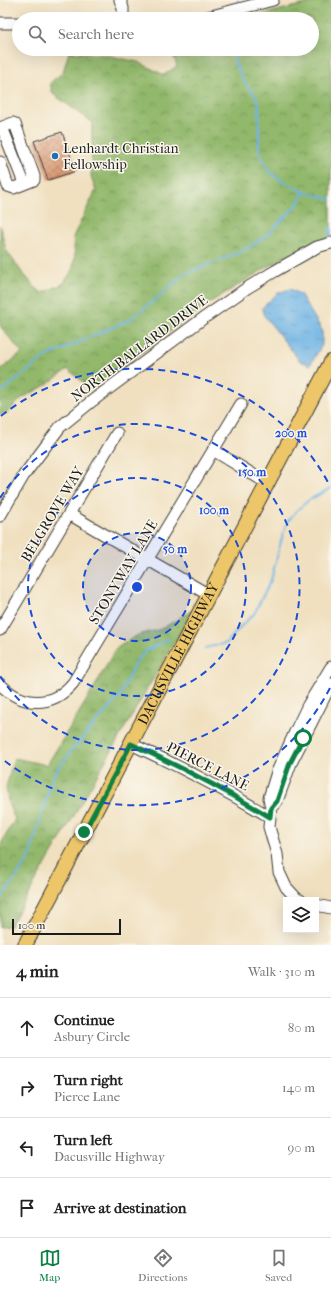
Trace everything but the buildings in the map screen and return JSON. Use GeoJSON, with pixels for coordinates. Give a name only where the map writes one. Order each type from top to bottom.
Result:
{"type":"FeatureCollection","features":[{"type":"Feature","properties":{"kind":"main road","name":"DACUSVILLE HIGHWAY"},"geometry":{"type":"LineString","coordinates":[[24,945],[331,362]]}},
{"type":"Feature","properties":{"kind":"street"},"geometry":{"type":"LineString","coordinates":[[120,0],[123,12]]}},
{"type":"Feature","properties":{"kind":"street"},"geometry":{"type":"LineString","coordinates":[[230,12],[273,0]]}},
{"type":"Feature","properties":{"kind":"street"},"geometry":{"type":"LineString","coordinates":[[0,23],[12,23]]}},
{"type":"Feature","properties":{"kind":"street"},"geometry":{"type":"LineString","coordinates":[[0,162],[8,186],[14,188],[34,180],[34,176],[15,124],[13,123],[1,128]]}},
{"type":"Feature","properties":{"kind":"street","name":"NORTH BALLARD DRIVE"},"geometry":{"type":"LineString","coordinates":[[0,516],[24,475],[60,427],[201,320],[230,300],[317,247],[331,243]]}},
{"type":"Feature","properties":{"kind":"street","name":"STONYWAY LANE"},"geometry":{"type":"LineString","coordinates":[[0,684],[6,690],[24,700],[41,702],[62,694],[73,683],[241,404]]}},
{"type":"Feature","properties":{"kind":"street","name":"BELGROVE WAY"},"geometry":{"type":"LineString","coordinates":[[0,630],[117,433]]}},
{"type":"Feature","properties":{"kind":"street"},"geometry":{"type":"LineString","coordinates":[[213,450],[267,483]]}},
{"type":"Feature","properties":{"kind":"street"},"geometry":{"type":"LineString","coordinates":[[69,514],[209,595]]}},
{"type":"Feature","properties":{"kind":"street"},"geometry":{"type":"LineString","coordinates":[[295,897],[286,887],[279,872],[269,827],[271,812],[268,798],[331,667]]}},
{"type":"Feature","properties":{"kind":"street"},"geometry":{"type":"LineString","coordinates":[[313,707],[331,684]]}},
{"type":"Feature","properties":{"kind":"street","name":"PIERCE LANE"},"geometry":{"type":"LineString","coordinates":[[131,744],[271,812]]}},
{"type":"Feature","properties":{"kind":"street"},"geometry":{"type":"LineString","coordinates":[[319,906],[331,908]]}},
{"type":"Feature","properties":{"kind":"green space"},"geometry":{"type":"Polygon","coordinates":[[[323,0],[331,0],[331,153],[329,157],[331,159],[331,237],[315,243],[269,266],[209,303],[92,390],[68,369],[46,385],[22,398],[7,413],[0,415],[0,370],[22,353],[0,326],[0,225],[6,250],[21,271],[42,293],[63,284],[72,271],[75,257],[73,237],[96,190],[91,176],[92,122],[53,94],[50,83],[63,72],[68,56],[111,56],[138,62],[164,75],[177,66],[173,56],[319,56],[319,12],[272,12],[323,0]]]}},
{"type":"Feature","properties":{"kind":"green space"},"geometry":{"type":"Polygon","coordinates":[[[193,610],[10,926],[0,927],[0,846],[15,819],[9,806],[6,787],[14,758],[47,765],[94,688],[116,648],[138,635],[161,629],[193,610]]]}},
{"type":"Feature","properties":{"kind":"water"},"geometry":{"type":"Polygon","coordinates":[[[290,289],[300,294],[322,330],[322,345],[310,365],[300,361],[263,314],[262,308],[278,293],[290,289]]]}},
{"type":"Feature","properties":{"kind":"waterway"},"geometry":{"type":"LineString","coordinates":[[238,0],[239,6]]}},
{"type":"Feature","properties":{"kind":"waterway"},"geometry":{"type":"LineString","coordinates":[[234,56],[236,65],[243,80],[257,98],[259,107],[259,151],[268,170],[277,178],[304,192],[331,199]]}},
{"type":"Feature","properties":{"kind":"waterway"},"geometry":{"type":"LineString","coordinates":[[0,393],[45,357],[129,320],[160,296],[182,275],[241,252],[267,235],[297,205],[304,192]]}},
{"type":"Feature","properties":{"kind":"waterway"},"geometry":{"type":"LineString","coordinates":[[329,235],[331,227]]}},
{"type":"Feature","properties":{"kind":"waterway"},"geometry":{"type":"LineString","coordinates":[[205,648],[227,643],[241,626],[254,614],[271,580],[283,534],[288,521],[297,510],[309,500],[331,488]]}},
{"type":"Feature","properties":{"kind":"waterway"},"geometry":{"type":"LineString","coordinates":[[0,900],[29,859],[54,774],[75,746],[119,697],[136,661],[147,650],[169,639]]}},
{"type":"Feature","properties":{"kind":"place","name":"Lenhardt Christian Fellowship"},"geometry":{"type":"Point","coordinates":[55,156]}},
{"type":"Feature","properties":{"kind":"route"},"geometry":{"type":"LineString","coordinates":[[84,832],[131,744],[181,767],[232,794],[270,817],[271,808],[277,801],[290,763],[303,738]]}}]}
